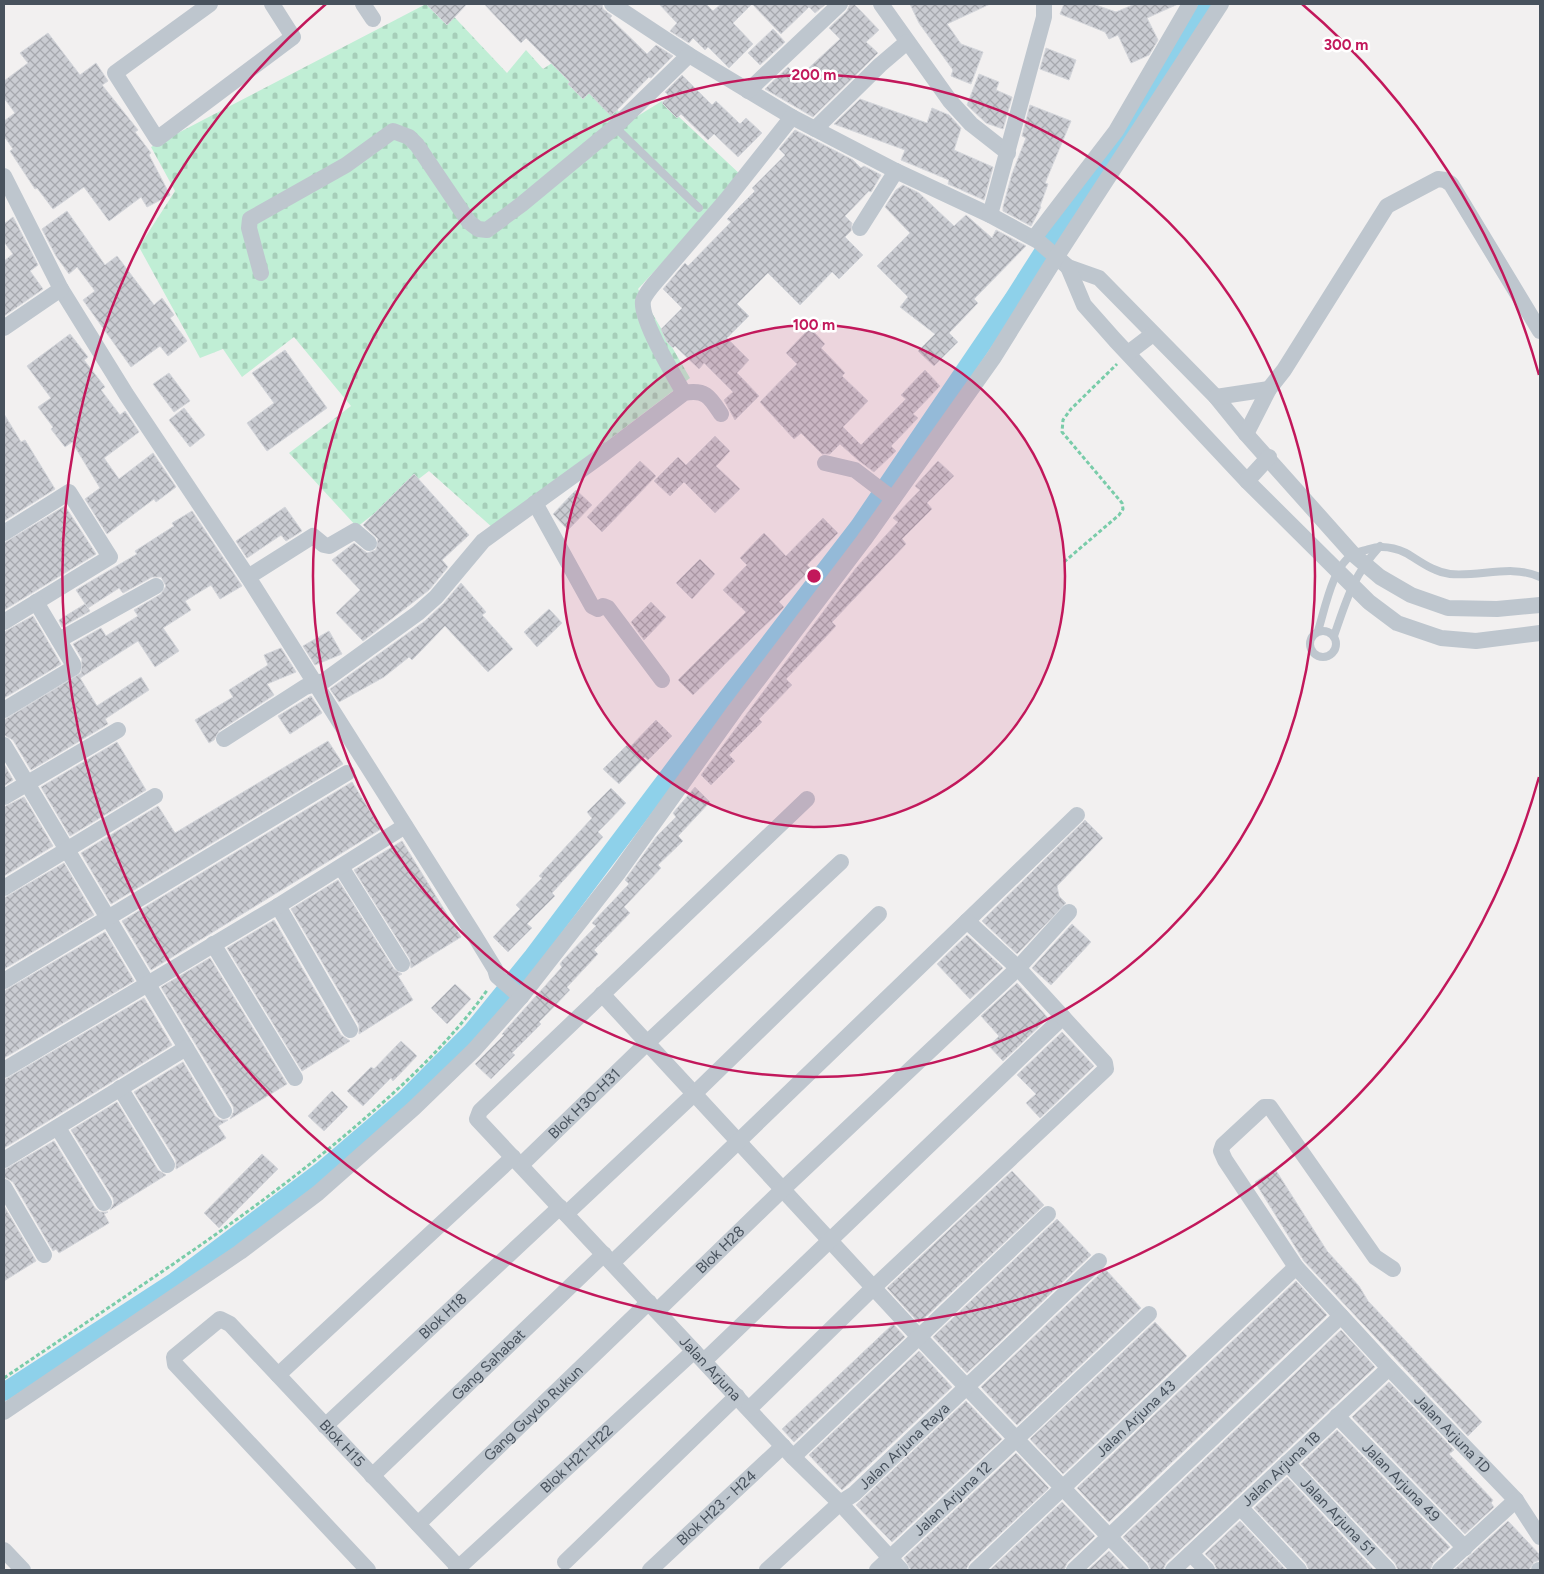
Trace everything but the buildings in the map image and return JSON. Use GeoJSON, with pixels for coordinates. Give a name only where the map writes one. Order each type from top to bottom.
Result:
{"type":"FeatureCollection","features":[{"type":"Feature","properties":{"kind":"street"},"geometry":{"type":"LineString","coordinates":[[210,4],[115,73],[157,139],[293,37],[272,4]]}},
{"type":"Feature","properties":{"kind":"street"},"geometry":{"type":"LineString","coordinates":[[363,4],[373,19]]}},
{"type":"Feature","properties":{"kind":"street"},"geometry":{"type":"LineString","coordinates":[[612,4],[630,9],[689,55],[792,117],[896,171],[990,215],[1036,240],[1059,258],[1099,278],[1128,305],[1153,334],[1216,397],[1246,434],[1269,457],[1359,559],[1380,576],[1411,595],[1448,608],[1497,609],[1540,605]]}},
{"type":"Feature","properties":{"kind":"street"},"geometry":{"type":"LineString","coordinates":[[748,91],[840,4]]}},
{"type":"Feature","properties":{"kind":"street"},"geometry":{"type":"LineString","coordinates":[[881,4],[950,101],[971,124],[1006,152]]}},
{"type":"Feature","properties":{"kind":"street"},"geometry":{"type":"LineString","coordinates":[[990,215],[1044,18],[1044,4]]}},
{"type":"Feature","properties":{"kind":"street"},"geometry":{"type":"LineString","coordinates":[[4,1412],[240,1252],[318,1193],[414,1108],[474,1050],[517,994],[618,873],[890,497],[994,357],[1059,258],[1208,21],[1221,4]]}},
{"type":"Feature","properties":{"kind":"street"},"geometry":{"type":"LineString","coordinates":[[1036,240],[1116,131],[1190,5],[1208,21]]}},
{"type":"Feature","properties":{"kind":"street"},"geometry":{"type":"LineString","coordinates":[[815,129],[880,65],[908,42]]}},
{"type":"Feature","properties":{"kind":"street"},"geometry":{"type":"LineString","coordinates":[[261,273],[249,228],[250,219],[346,165],[393,132],[409,137],[469,222],[478,229],[487,230],[522,204],[615,126],[689,55]]}},
{"type":"Feature","properties":{"kind":"street"},"geometry":{"type":"LineString","coordinates":[[684,393],[650,328],[644,311],[643,300],[653,284],[727,199],[792,117]]}},
{"type":"Feature","properties":{"kind":"street"},"geometry":{"type":"LineString","coordinates":[[860,228],[896,171]]}},
{"type":"Feature","properties":{"kind":"street"},"geometry":{"type":"LineString","coordinates":[[4,176],[61,289],[161,449],[248,577],[314,685],[496,972],[517,994]]}},
{"type":"Feature","properties":{"kind":"street"},"geometry":{"type":"LineString","coordinates":[[1246,434],[1269,389],[1284,370],[1387,206],[1438,179],[1445,180],[1451,184],[1540,331]]}},
{"type":"Feature","properties":{"kind":"street"},"geometry":{"type":"LineString","coordinates":[[1059,258],[1084,305],[1247,481],[1368,602],[1396,623],[1441,638],[1476,641],[1540,633]]}},
{"type":"Feature","properties":{"kind":"street"},"geometry":{"type":"LineString","coordinates":[[4,328],[61,289]]}},
{"type":"Feature","properties":{"kind":"street"},"geometry":{"type":"LineString","coordinates":[[1128,353],[1153,334]]}},
{"type":"Feature","properties":{"kind":"street"},"geometry":{"type":"LineString","coordinates":[[1216,397],[1269,389]]}},
{"type":"Feature","properties":{"kind":"street"},"geometry":{"type":"LineString","coordinates":[[224,739],[305,688],[324,681],[418,613],[436,597],[483,541],[602,456],[684,393],[696,391],[707,395],[721,414]]}},
{"type":"Feature","properties":{"kind":"street"},"geometry":{"type":"LineString","coordinates":[[1247,481],[1269,457]]}},
{"type":"Feature","properties":{"kind":"street"},"geometry":{"type":"LineString","coordinates":[[825,463],[855,470],[872,481],[890,497]]}},
{"type":"Feature","properties":{"kind":"street"},"geometry":{"type":"LineString","coordinates":[[4,532],[70,492],[110,557],[4,622]]}},
{"type":"Feature","properties":{"kind":"street"},"geometry":{"type":"LineString","coordinates":[[535,503],[592,606],[598,609],[603,606],[608,608],[662,680]]}},
{"type":"Feature","properties":{"kind":"street"},"geometry":{"type":"LineString","coordinates":[[248,577],[313,536],[324,545],[329,546],[355,531],[369,543]]}},
{"type":"Feature","properties":{"kind":"street"},"geometry":{"type":"LineString","coordinates":[[59,640],[156,586]]}},
{"type":"Feature","properties":{"kind":"street"},"geometry":{"type":"LineString","coordinates":[[4,710],[73,668],[73,664],[36,602]]}},
{"type":"Feature","properties":{"kind":"street"},"geometry":{"type":"LineString","coordinates":[[4,797],[118,730]]}},
{"type":"Feature","properties":{"kind":"street"},"geometry":{"type":"LineString","coordinates":[[4,745],[224,1111]]}},
{"type":"Feature","properties":{"kind":"street"},"geometry":{"type":"LineString","coordinates":[[4,981],[348,773]]}},
{"type":"Feature","properties":{"kind":"street"},"geometry":{"type":"LineString","coordinates":[[4,888],[155,796]]}},
{"type":"Feature","properties":{"kind":"street"},"geometry":{"type":"LineString","coordinates":[[807,800],[602,994],[919,1337],[1141,1570]]}},
{"type":"Feature","properties":{"kind":"street","name":"Gang Sahabat"},"geometry":{"type":"LineString","coordinates":[[372,1476],[608,1259],[738,1143],[1077,815]]}},
{"type":"Feature","properties":{"kind":"street"},"geometry":{"type":"LineString","coordinates":[[4,1070],[148,982],[278,906],[405,826]]}},
{"type":"Feature","properties":{"kind":"street","name":"Blok H30-H31"},"geometry":{"type":"LineString","coordinates":[[278,1375],[647,1043],[841,862]]}},
{"type":"Feature","properties":{"kind":"street"},"geometry":{"type":"LineString","coordinates":[[341,867],[402,964]]}},
{"type":"Feature","properties":{"kind":"street"},"geometry":{"type":"LineString","coordinates":[[278,906],[350,1030]]}},
{"type":"Feature","properties":{"kind":"street","name":"Blok H28"},"geometry":{"type":"LineString","coordinates":[[653,1307],[782,1190],[1018,968],[1069,912]]}},
{"type":"Feature","properties":{"kind":"street","name":"Blok H18"},"geometry":{"type":"LineString","coordinates":[[325,1426],[694,1094],[879,914]]}},
{"type":"Feature","properties":{"kind":"street"},"geometry":{"type":"LineString","coordinates":[[749,1409],[874,1287],[1106,1069],[1105,1063],[1018,968],[967,921]]}},
{"type":"Feature","properties":{"kind":"street"},"geometry":{"type":"LineString","coordinates":[[213,944],[295,1078]]}},
{"type":"Feature","properties":{"kind":"street","name":"Jalan Arjuna"},"geometry":{"type":"LineString","coordinates":[[602,994],[478,1115],[477,1119],[788,1452],[840,1503],[901,1570]]}},
{"type":"Feature","properties":{"kind":"street","name":"Blok H21-H22"},"geometry":{"type":"LineString","coordinates":[[459,1569],[830,1240],[1062,1017]]}},
{"type":"Feature","properties":{"kind":"street"},"geometry":{"type":"LineString","coordinates":[[4,1160],[186,1048]]}},
{"type":"Feature","properties":{"kind":"street"},"geometry":{"type":"LineString","coordinates":[[120,1088],[167,1165]]}},
{"type":"Feature","properties":{"kind":"street","name":"Jalan Arjuna 1D"},"geometry":{"type":"LineString","coordinates":[[1393,1269],[1375,1257],[1270,1107],[1266,1106],[1223,1145],[1221,1151],[1225,1160],[1296,1267],[1389,1368],[1516,1500],[1540,1537]]}},
{"type":"Feature","properties":{"kind":"street"},"geometry":{"type":"LineString","coordinates":[[58,1128],[104,1203]]}},
{"type":"Feature","properties":{"kind":"street"},"geometry":{"type":"LineString","coordinates":[[4,1187],[44,1255]]}},
{"type":"Feature","properties":{"kind":"street","name":"Blok H23 - H24"},"geometry":{"type":"LineString","coordinates":[[650,1570],[919,1337],[1048,1214]]}},
{"type":"Feature","properties":{"kind":"street","name":"Jalan Arjuna Raya"},"geometry":{"type":"LineString","coordinates":[[767,1570],[840,1503],[854,1494],[968,1388],[1099,1261]]}},
{"type":"Feature","properties":{"kind":"street","name":"Jalan Arjuna 43"},"geometry":{"type":"LineString","coordinates":[[976,1570],[1296,1267]]}},
{"type":"Feature","properties":{"kind":"street","name":"Gang Guyub Rukun"},"geometry":{"type":"LineString","coordinates":[[418,1524],[653,1307]]}},
{"type":"Feature","properties":{"kind":"street","name":"Jalan Arjuna 12"},"geometry":{"type":"LineString","coordinates":[[877,1570],[1149,1314]]}},
{"type":"Feature","properties":{"kind":"street"},"geometry":{"type":"LineString","coordinates":[[1074,1570],[1341,1316]]}},
{"type":"Feature","properties":{"kind":"street","name":"Blok H15"},"geometry":{"type":"LineString","coordinates":[[368,1570],[175,1364],[174,1357],[220,1319],[224,1320],[278,1375],[459,1569]]}},
{"type":"Feature","properties":{"kind":"street","name":"Jalan Arjuna 1B"},"geometry":{"type":"LineString","coordinates":[[1173,1570],[1389,1368]]}},
{"type":"Feature","properties":{"kind":"street"},"geometry":{"type":"LineString","coordinates":[[565,1562],[737,1396]]}},
{"type":"Feature","properties":{"kind":"street","name":"Jalan Arjuna 49"},"geometry":{"type":"LineString","coordinates":[[1337,1416],[1465,1548]]}},
{"type":"Feature","properties":{"kind":"street","name":"Jalan Arjuna 51"},"geometry":{"type":"LineString","coordinates":[[1287,1463],[1388,1570]]}},
{"type":"Feature","properties":{"kind":"street"},"geometry":{"type":"LineString","coordinates":[[1440,1570],[1516,1500]]}},
{"type":"Feature","properties":{"kind":"street"},"geometry":{"type":"LineString","coordinates":[[1240,1507],[1299,1570]]}},
{"type":"Feature","properties":{"kind":"street"},"geometry":{"type":"LineString","coordinates":[[4,1550],[23,1570]]}},
{"type":"Feature","properties":{"kind":"street"},"geometry":{"type":"LineString","coordinates":[[1191,1554],[1207,1570]]}},
{"type":"Feature","properties":{"kind":"lane"},"geometry":{"type":"LineString","coordinates":[[615,126],[699,208]]}},
{"type":"Feature","properties":{"kind":"lane"},"geometry":{"type":"LineString","coordinates":[[1334,636],[1324,630],[1313,634],[1309,646],[1311,651],[1321,657],[1332,653],[1336,642],[1334,636],[1359,559],[1380,546]]}},
{"type":"Feature","properties":{"kind":"lane"},"geometry":{"type":"LineString","coordinates":[[1318,631],[1337,571],[1380,546],[1404,552],[1426,566],[1449,574],[1488,574],[1500,570],[1509,570],[1540,576]]}},
{"type":"Feature","properties":{"kind":"path"},"geometry":{"type":"LineString","coordinates":[[1064,562],[1119,516],[1123,509],[1122,503],[1062,432],[1064,420],[1071,409],[1128,353]]}},
{"type":"Feature","properties":{"kind":"path"},"geometry":{"type":"LineString","coordinates":[[4,1378],[257,1206],[322,1155],[386,1100],[450,1037],[474,1008],[496,972]]}},
{"type":"Feature","properties":{"kind":"green space"},"geometry":{"type":"Polygon","coordinates":[[[426,4],[442,4],[507,73],[526,50],[543,69],[567,53],[628,122],[662,101],[742,176],[638,289],[690,378],[493,528],[429,471],[357,527],[289,453],[351,406],[294,337],[242,377],[223,349],[200,358],[139,247],[175,191],[151,147],[426,4]]]}},
{"type":"Feature","properties":{"kind":"waterway"},"geometry":{"type":"LineString","coordinates":[[4,1392],[175,1281],[321,1171],[405,1099],[472,1031],[533,956],[859,526],[1013,299],[1071,208],[1143,109],[1209,4]]}}]}
